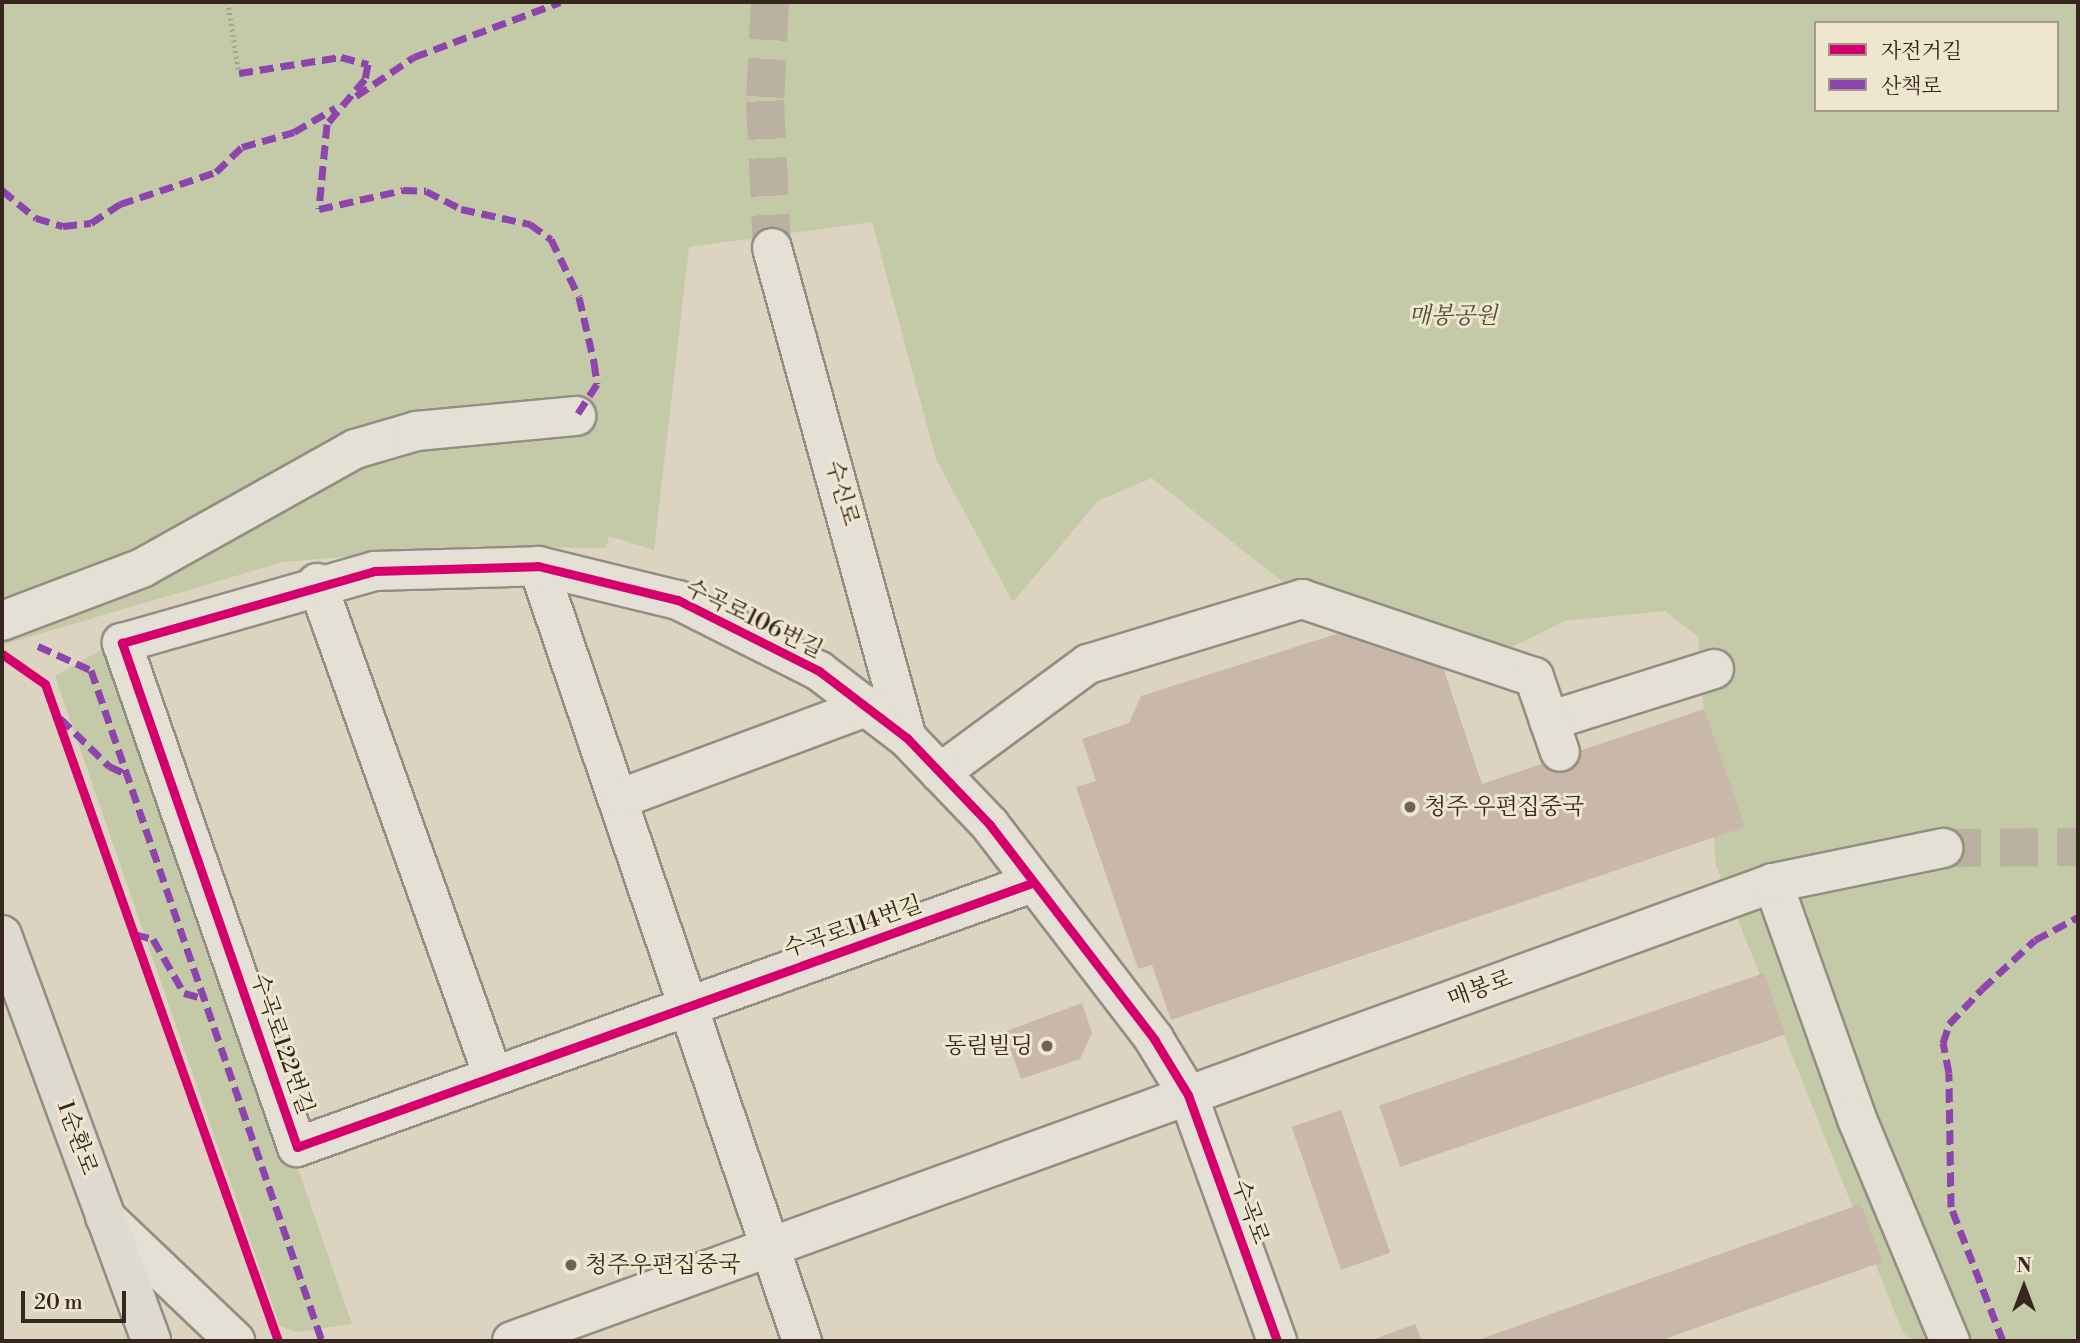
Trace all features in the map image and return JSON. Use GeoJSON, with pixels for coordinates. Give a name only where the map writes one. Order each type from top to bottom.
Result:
{"type":"FeatureCollection","features":[{"type":"Feature","properties":{"kind":"main road","name":"1순환로"},"geometry":{"type":"LineString","coordinates":[[2,935],[152,1341]]}},
{"type":"Feature","properties":{"kind":"street","name":"수신로"},"geometry":{"type":"LineString","coordinates":[[772,248],[907,738]]}},
{"type":"Feature","properties":{"kind":"street"},"geometry":{"type":"LineString","coordinates":[[2,621],[142,568],[355,449],[417,431],[576,416]]}},
{"type":"Feature","properties":{"kind":"street","name":"수곡로106번길"},"geometry":{"type":"LineString","coordinates":[[122,643],[317,583],[418,566],[538,566],[678,600],[779,648],[869,706],[907,738],[990,825],[1154,1039],[1188,1095]]}},
{"type":"Feature","properties":{"kind":"street"},"geometry":{"type":"LineString","coordinates":[[538,566],[619,799],[768,1249],[802,1341]]}},
{"type":"Feature","properties":{"kind":"street"},"geometry":{"type":"LineString","coordinates":[[317,583],[493,1076]]}},
{"type":"Feature","properties":{"kind":"street"},"geometry":{"type":"LineString","coordinates":[[940,773],[1088,664],[1302,599],[1534,677],[1554,736],[1714,669]]}},
{"type":"Feature","properties":{"kind":"street","name":"수곡로122번길"},"geometry":{"type":"LineString","coordinates":[[122,643],[298,1147],[686,1005]]}},
{"type":"Feature","properties":{"kind":"street"},"geometry":{"type":"LineString","coordinates":[[619,799],[869,706]]}},
{"type":"Feature","properties":{"kind":"street","name":"매봉로"},"geometry":{"type":"LineString","coordinates":[[1188,1095],[1773,883],[1943,848]]}},
{"type":"Feature","properties":{"kind":"street","name":"수곡로114번길"},"geometry":{"type":"LineString","coordinates":[[686,1005],[1032,883]]}},
{"type":"Feature","properties":{"kind":"street"},"geometry":{"type":"LineString","coordinates":[[1773,883],[1857,1119],[1950,1341]]}},
{"type":"Feature","properties":{"kind":"street"},"geometry":{"type":"LineString","coordinates":[[512,1341],[1188,1095]]}},
{"type":"Feature","properties":{"kind":"street","name":"수곡로"},"geometry":{"type":"LineString","coordinates":[[1188,1095],[1270,1339]]}},
{"type":"Feature","properties":{"kind":"street"},"geometry":{"type":"LineString","coordinates":[[105,1217],[235,1341]]}},
{"type":"Feature","properties":{"kind":"path"},"geometry":{"type":"LineString","coordinates":[[228,2],[239,73]]}},
{"type":"Feature","properties":{"kind":"green space","name":"매봉공원"},"geometry":{"type":"Polygon","coordinates":[[[2,2],[2078,2],[2078,1341],[1913,1341],[1903,1333],[1716,865],[1698,637],[1665,611],[1564,621],[1470,668],[1328,618],[1152,478],[1098,501],[1013,602],[936,459],[872,222],[689,247],[654,550],[609,536],[606,548],[477,546],[283,562],[2,645],[2,2]]]}},
{"type":"Feature","properties":{"kind":"green space"},"geometry":{"type":"Polygon","coordinates":[[[101,650],[119,654],[352,1324],[297,1332],[280,1326],[55,676],[101,650]]]}},
{"type":"Feature","properties":{"kind":"building","name":"청주 우편집중국"},"geometry":{"type":"Polygon","coordinates":[[[1368,624],[1380,648],[1432,662],[1440,658],[1482,784],[1704,709],[1745,827],[1171,1020],[1152,965],[1138,969],[1076,787],[1096,781],[1082,739],[1129,723],[1141,696],[1368,624]]]}},
{"type":"Feature","properties":{"kind":"building"},"geometry":{"type":"Polygon","coordinates":[[[1764,973],[1785,1034],[1400,1167],[1379,1106],[1764,973]]]}},
{"type":"Feature","properties":{"kind":"building","name":"동림빌딩"},"geometry":{"type":"Polygon","coordinates":[[[1082,1003],[1092,1033],[1080,1059],[1021,1079],[1004,1032],[1082,1003]]]}},
{"type":"Feature","properties":{"kind":"building"},"geometry":{"type":"Polygon","coordinates":[[[1341,1110],[1390,1253],[1341,1270],[1292,1127],[1341,1110]]]}},
{"type":"Feature","properties":{"kind":"building"},"geometry":{"type":"Polygon","coordinates":[[[1861,1204],[1882,1262],[1659,1341],[1475,1341],[1861,1204]]]}},
{"type":"Feature","properties":{"kind":"building"},"geometry":{"type":"Polygon","coordinates":[[[1415,1324],[1422,1341],[1369,1341],[1415,1324]]]}},
{"type":"Feature","properties":{"kind":"tunnel"},"geometry":{"type":"LineString","coordinates":[[770,2],[765,101],[772,248]]}},
{"type":"Feature","properties":{"kind":"tunnel"},"geometry":{"type":"LineString","coordinates":[[1943,848],[2078,847]]}},
{"type":"Feature","properties":{"kind":"marked path"},"geometry":{"type":"LineString","coordinates":[[356,96],[414,57],[560,2]]}},
{"type":"Feature","properties":{"kind":"marked path"},"geometry":{"type":"LineString","coordinates":[[239,73],[341,57],[368,64],[365,79],[327,124],[319,209],[403,190],[426,191],[461,209],[530,224],[551,239],[579,297],[594,362],[597,384],[576,416]]}},
{"type":"Feature","properties":{"kind":"marked path"},"geometry":{"type":"LineString","coordinates":[[2,190],[36,218],[63,226],[91,223],[120,204],[216,172],[242,147],[294,132],[335,108]]}},
{"type":"Feature","properties":{"kind":"marked path"},"geometry":{"type":"LineString","coordinates":[[38,646],[91,670],[322,1341]]}},
{"type":"Feature","properties":{"kind":"marked path"},"geometry":{"type":"LineString","coordinates":[[60,718],[109,766],[126,774]]}},
{"type":"Feature","properties":{"kind":"marked path"},"geometry":{"type":"LineString","coordinates":[[2003,1341],[1951,1207],[1949,1073],[1943,1043],[1949,1024],[1982,989],[2035,940],[2078,917]]}},
{"type":"Feature","properties":{"kind":"marked path"},"geometry":{"type":"LineString","coordinates":[[135,934],[153,939],[184,993],[203,998]]}},
{"type":"Feature","properties":{"kind":"cycle path"},"geometry":{"type":"LineString","coordinates":[[1032,883],[297,1147],[122,643],[374,571],[538,566],[678,600],[819,671],[907,738],[990,825],[1154,1039],[1188,1095],[1277,1341]]}},
{"type":"Feature","properties":{"kind":"cycle path"},"geometry":{"type":"LineString","coordinates":[[2,654],[45,684],[278,1341]]}},
{"type":"Feature","properties":{"kind":"place","name":"청주 우편집중국"},"geometry":{"type":"Point","coordinates":[1410,807]}},
{"type":"Feature","properties":{"kind":"place","name":"동림빌딩"},"geometry":{"type":"Point","coordinates":[1047,1046]}},
{"type":"Feature","properties":{"kind":"place","name":"청주우편집중국"},"geometry":{"type":"Point","coordinates":[571,1265]}}]}
